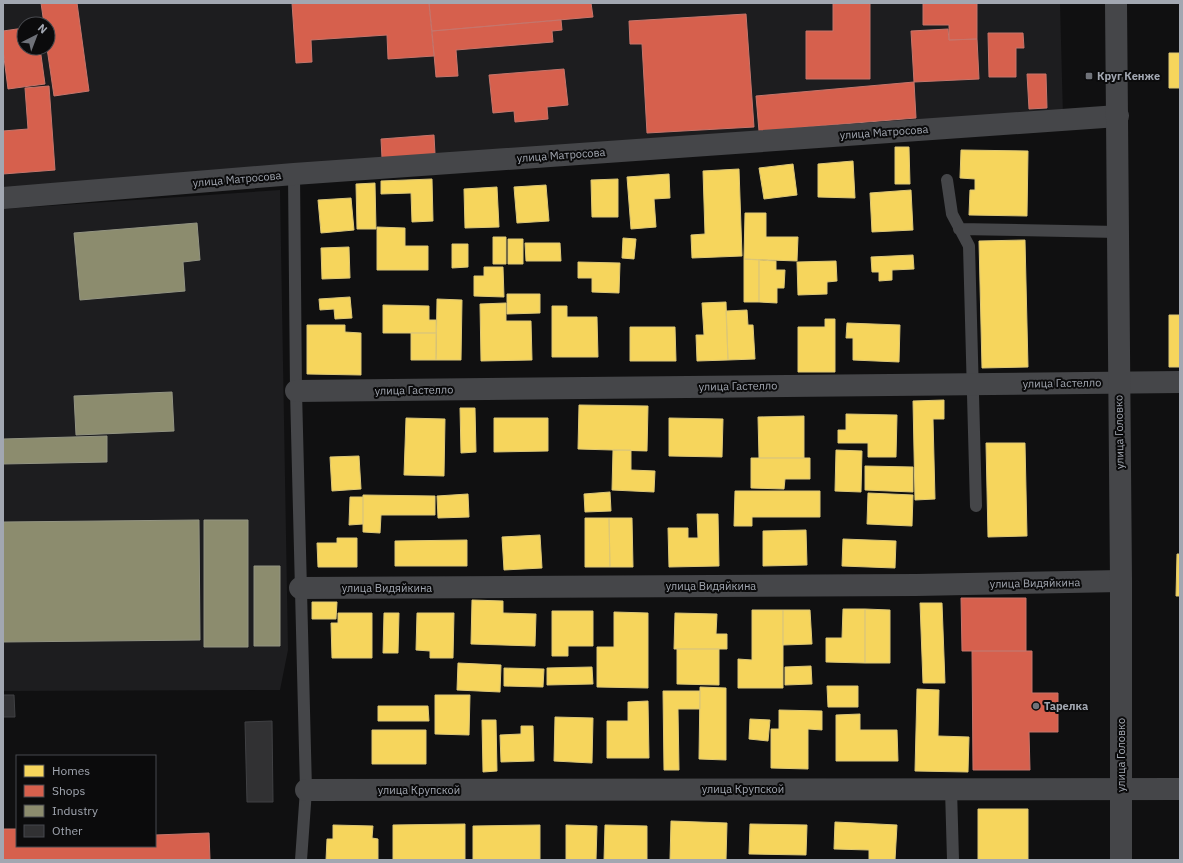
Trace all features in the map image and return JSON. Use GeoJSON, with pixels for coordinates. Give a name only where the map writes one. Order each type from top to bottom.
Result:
{"type":"FeatureCollection","features":[{"type":"Feature","properties":{"kind":"street","name":"улица Головко"},"geometry":{"type":"LineString","coordinates":[[1116,3],[1118,116],[1118,382],[1121,581],[1121,860]]}},
{"type":"Feature","properties":{"kind":"street","name":"улица Матросова"},"geometry":{"type":"LineString","coordinates":[[3,198],[294,174],[1118,116]]}},
{"type":"Feature","properties":{"kind":"street","name":"улица Гастелло"},"geometry":{"type":"LineString","coordinates":[[296,391],[1180,382]]}},
{"type":"Feature","properties":{"kind":"street","name":"улица Видяйкина"},"geometry":{"type":"LineString","coordinates":[[300,588],[916,585],[1121,581]]}},
{"type":"Feature","properties":{"kind":"street","name":"улица Крупской"},"geometry":{"type":"LineString","coordinates":[[306,790],[1180,788]]}},
{"type":"Feature","properties":{"kind":"lane"},"geometry":{"type":"LineString","coordinates":[[294,174],[296,391],[306,790],[301,860]]}},
{"type":"Feature","properties":{"kind":"lane"},"geometry":{"type":"LineString","coordinates":[[947,180],[952,214],[959,229],[970,246],[976,506]]}},
{"type":"Feature","properties":{"kind":"lane"},"geometry":{"type":"LineString","coordinates":[[959,229],[1118,232]]}},
{"type":"Feature","properties":{"kind":"lane"},"geometry":{"type":"LineString","coordinates":[[952,789],[953,860]]}},
{"type":"Feature","properties":{"kind":"shaded area"},"geometry":{"type":"Polygon","coordinates":[[[3,3],[1060,3],[1063,116],[3,194],[3,3]]]}},
{"type":"Feature","properties":{"kind":"shaded area"},"geometry":{"type":"Polygon","coordinates":[[[280,190],[288,650],[280,690],[3,691],[3,209],[280,190]]]}},
{"type":"Feature","properties":{"kind":"building: Homes"},"geometry":{"type":"Polygon","coordinates":[[[1169,53],[1180,53],[1180,88],[1169,88],[1169,53]]]}},
{"type":"Feature","properties":{"kind":"building: Homes"},"geometry":{"type":"Polygon","coordinates":[[[895,147],[909,147],[910,184],[895,184],[895,147]]]}},
{"type":"Feature","properties":{"kind":"building: Homes"},"geometry":{"type":"Polygon","coordinates":[[[961,150],[1028,151],[1027,216],[969,215],[970,190],[975,190],[975,179],[960,178],[961,150]]]}},
{"type":"Feature","properties":{"kind":"building: Homes"},"geometry":{"type":"Polygon","coordinates":[[[853,161],[855,198],[818,197],[818,164],[853,161]]]}},
{"type":"Feature","properties":{"kind":"building: Homes"},"geometry":{"type":"Polygon","coordinates":[[[793,164],[797,195],[764,199],[759,168],[793,164]]]}},
{"type":"Feature","properties":{"kind":"building: Homes"},"geometry":{"type":"Polygon","coordinates":[[[739,169],[742,256],[692,258],[691,235],[705,234],[703,171],[739,169]]]}},
{"type":"Feature","properties":{"kind":"building: Homes"},"geometry":{"type":"Polygon","coordinates":[[[669,174],[670,198],[654,199],[656,227],[631,229],[627,177],[669,174]]]}},
{"type":"Feature","properties":{"kind":"building: Homes"},"geometry":{"type":"Polygon","coordinates":[[[432,179],[433,221],[412,222],[411,193],[381,194],[381,181],[432,179]]]}},
{"type":"Feature","properties":{"kind":"building: Homes"},"geometry":{"type":"Polygon","coordinates":[[[618,179],[618,217],[592,217],[591,180],[618,179]]]}},
{"type":"Feature","properties":{"kind":"building: Homes"},"geometry":{"type":"Polygon","coordinates":[[[375,183],[376,229],[357,229],[356,184],[375,183]]]}},
{"type":"Feature","properties":{"kind":"building: Homes"},"geometry":{"type":"Polygon","coordinates":[[[546,185],[549,221],[517,223],[514,187],[546,185]]]}},
{"type":"Feature","properties":{"kind":"building: Homes"},"geometry":{"type":"Polygon","coordinates":[[[497,187],[499,227],[465,228],[464,189],[497,187]]]}},
{"type":"Feature","properties":{"kind":"building: Homes"},"geometry":{"type":"Polygon","coordinates":[[[911,190],[913,230],[872,232],[870,193],[911,190]]]}},
{"type":"Feature","properties":{"kind":"building: Homes"},"geometry":{"type":"Polygon","coordinates":[[[351,198],[354,230],[321,233],[318,200],[351,198]]]}},
{"type":"Feature","properties":{"kind":"building: Homes"},"geometry":{"type":"Polygon","coordinates":[[[745,213],[766,213],[766,237],[798,237],[797,261],[744,259],[745,213]]]}},
{"type":"Feature","properties":{"kind":"building: Homes"},"geometry":{"type":"Polygon","coordinates":[[[377,227],[405,228],[405,246],[428,246],[428,270],[377,270],[377,227]]]}},
{"type":"Feature","properties":{"kind":"building: Homes"},"geometry":{"type":"Polygon","coordinates":[[[493,237],[506,237],[506,264],[493,264],[493,237]]]}},
{"type":"Feature","properties":{"kind":"building: Homes"},"geometry":{"type":"Polygon","coordinates":[[[623,238],[636,239],[634,259],[622,258],[623,238]]]}},
{"type":"Feature","properties":{"kind":"building: Homes"},"geometry":{"type":"Polygon","coordinates":[[[508,239],[523,239],[523,264],[508,264],[508,239]]]}},
{"type":"Feature","properties":{"kind":"building: Homes"},"geometry":{"type":"Polygon","coordinates":[[[1025,240],[1028,367],[982,368],[979,241],[1025,240]]]}},
{"type":"Feature","properties":{"kind":"building: Homes"},"geometry":{"type":"Polygon","coordinates":[[[525,243],[560,243],[561,261],[526,261],[525,243]]]}},
{"type":"Feature","properties":{"kind":"building: Homes"},"geometry":{"type":"Polygon","coordinates":[[[452,244],[468,244],[468,267],[452,268],[452,244]]]}},
{"type":"Feature","properties":{"kind":"building: Homes"},"geometry":{"type":"Polygon","coordinates":[[[349,247],[350,278],[322,279],[321,248],[349,247]]]}},
{"type":"Feature","properties":{"kind":"building: Homes"},"geometry":{"type":"Polygon","coordinates":[[[913,255],[914,269],[892,270],[892,280],[879,281],[879,272],[872,272],[871,257],[913,255]]]}},
{"type":"Feature","properties":{"kind":"building: Homes"},"geometry":{"type":"Polygon","coordinates":[[[744,259],[759,260],[759,302],[744,302],[744,259]]]}},
{"type":"Feature","properties":{"kind":"building: Homes"},"geometry":{"type":"Polygon","coordinates":[[[759,260],[776,261],[776,270],[785,270],[784,288],[777,288],[777,303],[759,302],[759,260]]]}},
{"type":"Feature","properties":{"kind":"building: Homes"},"geometry":{"type":"Polygon","coordinates":[[[836,261],[837,281],[827,282],[827,294],[798,295],[797,262],[836,261]]]}},
{"type":"Feature","properties":{"kind":"building: Homes"},"geometry":{"type":"Polygon","coordinates":[[[578,262],[620,263],[619,293],[592,292],[592,278],[578,278],[578,262]]]}},
{"type":"Feature","properties":{"kind":"building: Homes"},"geometry":{"type":"Polygon","coordinates":[[[484,267],[503,267],[504,297],[474,296],[474,276],[484,276],[484,267]]]}},
{"type":"Feature","properties":{"kind":"building: Homes"},"geometry":{"type":"Polygon","coordinates":[[[507,294],[540,294],[540,313],[507,314],[507,294]]]}},
{"type":"Feature","properties":{"kind":"building: Homes"},"geometry":{"type":"Polygon","coordinates":[[[350,297],[352,318],[335,319],[334,309],[320,310],[319,299],[350,297]]]}},
{"type":"Feature","properties":{"kind":"building: Homes"},"geometry":{"type":"Polygon","coordinates":[[[437,299],[462,300],[461,360],[436,360],[437,299]]]}},
{"type":"Feature","properties":{"kind":"building: Homes"},"geometry":{"type":"Polygon","coordinates":[[[726,302],[728,360],[697,361],[696,335],[704,335],[702,303],[726,302]]]}},
{"type":"Feature","properties":{"kind":"building: Homes"},"geometry":{"type":"Polygon","coordinates":[[[506,303],[506,321],[531,321],[532,360],[481,361],[480,304],[506,303]]]}},
{"type":"Feature","properties":{"kind":"building: Homes"},"geometry":{"type":"Polygon","coordinates":[[[383,305],[429,306],[429,320],[436,320],[436,333],[383,333],[383,305]]]}},
{"type":"Feature","properties":{"kind":"building: Homes"},"geometry":{"type":"Polygon","coordinates":[[[552,306],[567,306],[567,317],[597,317],[598,357],[552,357],[552,306]]]}},
{"type":"Feature","properties":{"kind":"building: Homes"},"geometry":{"type":"Polygon","coordinates":[[[747,310],[748,325],[753,325],[755,359],[728,360],[726,311],[747,310]]]}},
{"type":"Feature","properties":{"kind":"building: Homes"},"geometry":{"type":"Polygon","coordinates":[[[1169,315],[1180,315],[1180,367],[1169,367],[1169,315]]]}},
{"type":"Feature","properties":{"kind":"building: Homes"},"geometry":{"type":"Polygon","coordinates":[[[825,319],[835,319],[835,372],[798,372],[798,327],[825,327],[825,319]]]}},
{"type":"Feature","properties":{"kind":"building: Homes"},"geometry":{"type":"Polygon","coordinates":[[[847,323],[900,325],[899,362],[853,360],[853,338],[846,338],[847,323]]]}},
{"type":"Feature","properties":{"kind":"building: Homes"},"geometry":{"type":"Polygon","coordinates":[[[307,325],[345,325],[345,332],[361,333],[361,375],[307,374],[307,325]]]}},
{"type":"Feature","properties":{"kind":"building: Homes"},"geometry":{"type":"Polygon","coordinates":[[[630,327],[675,327],[676,361],[630,361],[630,327]]]}},
{"type":"Feature","properties":{"kind":"building: Homes"},"geometry":{"type":"Polygon","coordinates":[[[411,333],[436,333],[436,360],[411,360],[411,333]]]}},
{"type":"Feature","properties":{"kind":"building: Homes"},"geometry":{"type":"Polygon","coordinates":[[[944,400],[944,419],[933,419],[935,499],[915,500],[913,401],[944,400]]]}},
{"type":"Feature","properties":{"kind":"building: Homes"},"geometry":{"type":"Polygon","coordinates":[[[579,405],[648,406],[647,451],[578,449],[579,405]]]}},
{"type":"Feature","properties":{"kind":"building: Homes"},"geometry":{"type":"Polygon","coordinates":[[[460,408],[475,408],[476,452],[461,453],[460,408]]]}},
{"type":"Feature","properties":{"kind":"building: Homes"},"geometry":{"type":"Polygon","coordinates":[[[846,414],[897,415],[896,457],[868,457],[868,443],[838,443],[838,430],[846,430],[846,414]]]}},
{"type":"Feature","properties":{"kind":"building: Homes"},"geometry":{"type":"Polygon","coordinates":[[[804,416],[804,458],[759,458],[758,417],[804,416]]]}},
{"type":"Feature","properties":{"kind":"building: Homes"},"geometry":{"type":"Polygon","coordinates":[[[406,418],[445,419],[444,476],[404,475],[406,418]]]}},
{"type":"Feature","properties":{"kind":"building: Homes"},"geometry":{"type":"Polygon","coordinates":[[[494,418],[548,418],[548,451],[494,452],[494,418]]]}},
{"type":"Feature","properties":{"kind":"building: Homes"},"geometry":{"type":"Polygon","coordinates":[[[669,418],[723,419],[722,457],[669,456],[669,418]]]}},
{"type":"Feature","properties":{"kind":"building: Homes"},"geometry":{"type":"Polygon","coordinates":[[[986,443],[1025,443],[1027,536],[988,537],[986,443]]]}},
{"type":"Feature","properties":{"kind":"building: Homes"},"geometry":{"type":"Polygon","coordinates":[[[613,450],[631,450],[631,470],[655,471],[654,492],[612,490],[613,450]]]}},
{"type":"Feature","properties":{"kind":"building: Homes"},"geometry":{"type":"Polygon","coordinates":[[[836,450],[862,451],[861,492],[835,491],[836,450]]]}},
{"type":"Feature","properties":{"kind":"building: Homes"},"geometry":{"type":"Polygon","coordinates":[[[359,456],[361,489],[332,491],[330,457],[359,456]]]}},
{"type":"Feature","properties":{"kind":"building: Homes"},"geometry":{"type":"Polygon","coordinates":[[[751,458],[810,458],[810,479],[785,479],[784,489],[751,488],[751,458]]]}},
{"type":"Feature","properties":{"kind":"building: Homes"},"geometry":{"type":"Polygon","coordinates":[[[865,466],[913,467],[913,492],[865,490],[865,466]]]}},
{"type":"Feature","properties":{"kind":"building: Homes"},"geometry":{"type":"Polygon","coordinates":[[[735,491],[820,491],[820,517],[752,517],[752,526],[734,526],[735,491]]]}},
{"type":"Feature","properties":{"kind":"building: Homes"},"geometry":{"type":"Polygon","coordinates":[[[610,492],[611,511],[585,512],[584,494],[610,492]]]}},
{"type":"Feature","properties":{"kind":"building: Homes"},"geometry":{"type":"Polygon","coordinates":[[[868,493],[913,495],[912,526],[867,524],[868,493]]]}},
{"type":"Feature","properties":{"kind":"building: Homes"},"geometry":{"type":"Polygon","coordinates":[[[468,494],[469,517],[438,518],[437,496],[468,494]]]}},
{"type":"Feature","properties":{"kind":"building: Homes"},"geometry":{"type":"Polygon","coordinates":[[[363,495],[435,496],[435,515],[381,515],[380,533],[363,532],[363,495]]]}},
{"type":"Feature","properties":{"kind":"building: Homes"},"geometry":{"type":"Polygon","coordinates":[[[350,497],[363,497],[363,524],[349,525],[350,497]]]}},
{"type":"Feature","properties":{"kind":"building: Homes"},"geometry":{"type":"Polygon","coordinates":[[[697,514],[718,514],[719,566],[669,567],[668,528],[688,528],[688,538],[698,538],[697,514]]]}},
{"type":"Feature","properties":{"kind":"building: Homes"},"geometry":{"type":"Polygon","coordinates":[[[585,518],[609,518],[610,567],[585,567],[585,518]]]}},
{"type":"Feature","properties":{"kind":"building: Homes"},"geometry":{"type":"Polygon","coordinates":[[[609,518],[632,518],[633,567],[610,567],[609,518]]]}},
{"type":"Feature","properties":{"kind":"building: Homes"},"geometry":{"type":"Polygon","coordinates":[[[806,530],[807,565],[763,566],[763,531],[806,530]]]}},
{"type":"Feature","properties":{"kind":"building: Homes"},"geometry":{"type":"Polygon","coordinates":[[[540,535],[542,568],[504,570],[502,537],[540,535]]]}},
{"type":"Feature","properties":{"kind":"building: Homes"},"geometry":{"type":"Polygon","coordinates":[[[337,538],[357,538],[357,567],[318,567],[317,543],[337,543],[337,538]]]}},
{"type":"Feature","properties":{"kind":"building: Homes"},"geometry":{"type":"Polygon","coordinates":[[[843,539],[896,541],[895,568],[842,566],[843,539]]]}},
{"type":"Feature","properties":{"kind":"building: Homes"},"geometry":{"type":"Polygon","coordinates":[[[467,540],[467,566],[395,566],[395,541],[467,540]]]}},
{"type":"Feature","properties":{"kind":"building: Homes"},"geometry":{"type":"Polygon","coordinates":[[[1177,554],[1180,554],[1180,596],[1176,596],[1177,554]]]}},
{"type":"Feature","properties":{"kind":"building: Homes"},"geometry":{"type":"Polygon","coordinates":[[[472,600],[503,601],[503,613],[536,614],[535,646],[471,644],[472,600]]]}},
{"type":"Feature","properties":{"kind":"building: Homes"},"geometry":{"type":"Polygon","coordinates":[[[312,602],[337,602],[336,619],[312,619],[312,602]]]}},
{"type":"Feature","properties":{"kind":"building: Homes"},"geometry":{"type":"Polygon","coordinates":[[[920,603],[942,603],[945,683],[923,683],[920,603]]]}},
{"type":"Feature","properties":{"kind":"building: Homes"},"geometry":{"type":"Polygon","coordinates":[[[843,609],[865,609],[865,663],[826,662],[826,638],[842,638],[843,609]]]}},
{"type":"Feature","properties":{"kind":"building: Homes"},"geometry":{"type":"Polygon","coordinates":[[[865,609],[890,610],[890,663],[865,663],[865,609]]]}},
{"type":"Feature","properties":{"kind":"building: Homes"},"geometry":{"type":"Polygon","coordinates":[[[752,610],[783,610],[783,688],[738,688],[738,659],[752,660],[752,610]]]}},
{"type":"Feature","properties":{"kind":"building: Homes"},"geometry":{"type":"Polygon","coordinates":[[[783,610],[810,610],[812,644],[783,645],[783,610]]]}},
{"type":"Feature","properties":{"kind":"building: Homes"},"geometry":{"type":"Polygon","coordinates":[[[552,611],[593,611],[593,646],[568,646],[568,656],[552,656],[552,611]]]}},
{"type":"Feature","properties":{"kind":"building: Homes"},"geometry":{"type":"Polygon","coordinates":[[[614,612],[648,613],[648,688],[597,687],[597,647],[614,647],[614,612]]]}},
{"type":"Feature","properties":{"kind":"building: Homes"},"geometry":{"type":"Polygon","coordinates":[[[338,613],[372,613],[372,658],[332,658],[331,623],[338,623],[338,613]]]}},
{"type":"Feature","properties":{"kind":"building: Homes"},"geometry":{"type":"Polygon","coordinates":[[[384,613],[399,613],[398,653],[383,653],[384,613]]]}},
{"type":"Feature","properties":{"kind":"building: Homes"},"geometry":{"type":"Polygon","coordinates":[[[417,613],[454,613],[453,658],[430,658],[430,651],[416,650],[417,613]]]}},
{"type":"Feature","properties":{"kind":"building: Homes"},"geometry":{"type":"Polygon","coordinates":[[[675,613],[717,614],[716,634],[727,634],[727,649],[674,649],[675,613]]]}},
{"type":"Feature","properties":{"kind":"building: Homes"},"geometry":{"type":"Polygon","coordinates":[[[677,649],[719,649],[719,685],[677,684],[677,649]]]}},
{"type":"Feature","properties":{"kind":"building: Homes"},"geometry":{"type":"Polygon","coordinates":[[[458,663],[501,665],[500,692],[457,690],[458,663]]]}},
{"type":"Feature","properties":{"kind":"building: Homes"},"geometry":{"type":"Polygon","coordinates":[[[811,666],[812,684],[785,685],[785,667],[811,666]]]}},
{"type":"Feature","properties":{"kind":"building: Homes"},"geometry":{"type":"Polygon","coordinates":[[[592,667],[593,684],[547,685],[547,668],[592,667]]]}},
{"type":"Feature","properties":{"kind":"building: Homes"},"geometry":{"type":"Polygon","coordinates":[[[504,668],[544,669],[543,687],[504,686],[504,668]]]}},
{"type":"Feature","properties":{"kind":"building: Homes"},"geometry":{"type":"Polygon","coordinates":[[[827,686],[858,686],[858,707],[828,707],[827,686]]]}},
{"type":"Feature","properties":{"kind":"building: Homes"},"geometry":{"type":"Polygon","coordinates":[[[700,687],[726,688],[726,760],[699,759],[700,687]]]}},
{"type":"Feature","properties":{"kind":"building: Homes"},"geometry":{"type":"Polygon","coordinates":[[[917,689],[939,690],[938,736],[969,737],[968,772],[915,771],[917,689]]]}},
{"type":"Feature","properties":{"kind":"building: Homes"},"geometry":{"type":"Polygon","coordinates":[[[663,691],[700,691],[700,709],[678,709],[679,770],[664,770],[663,691]]]}},
{"type":"Feature","properties":{"kind":"building: Homes"},"geometry":{"type":"Polygon","coordinates":[[[435,695],[470,695],[469,735],[435,734],[435,695]]]}},
{"type":"Feature","properties":{"kind":"building: Homes"},"geometry":{"type":"Polygon","coordinates":[[[648,701],[649,758],[607,758],[607,721],[628,721],[628,702],[648,701]]]}},
{"type":"Feature","properties":{"kind":"building: Homes"},"geometry":{"type":"Polygon","coordinates":[[[378,706],[428,706],[429,721],[378,721],[378,706]]]}},
{"type":"Feature","properties":{"kind":"building: Homes"},"geometry":{"type":"Polygon","coordinates":[[[779,710],[822,711],[822,730],[808,729],[808,769],[771,768],[771,729],[779,729],[779,710]]]}},
{"type":"Feature","properties":{"kind":"building: Homes"},"geometry":{"type":"Polygon","coordinates":[[[860,714],[860,730],[897,730],[898,761],[836,761],[836,715],[860,714]]]}},
{"type":"Feature","properties":{"kind":"building: Homes"},"geometry":{"type":"Polygon","coordinates":[[[555,717],[593,718],[592,763],[554,761],[555,717]]]}},
{"type":"Feature","properties":{"kind":"building: Homes"},"geometry":{"type":"Polygon","coordinates":[[[750,719],[770,720],[768,741],[749,739],[750,719]]]}},
{"type":"Feature","properties":{"kind":"building: Homes"},"geometry":{"type":"Polygon","coordinates":[[[482,720],[496,720],[497,771],[483,772],[482,720]]]}},
{"type":"Feature","properties":{"kind":"building: Homes"},"geometry":{"type":"Polygon","coordinates":[[[521,726],[533,726],[534,761],[501,762],[500,735],[521,734],[521,726]]]}},
{"type":"Feature","properties":{"kind":"building: Homes"},"geometry":{"type":"Polygon","coordinates":[[[372,730],[426,730],[426,764],[372,764],[372,730]]]}},
{"type":"Feature","properties":{"kind":"building: Homes"},"geometry":{"type":"Polygon","coordinates":[[[978,809],[1028,809],[1028,860],[978,860],[978,809]]]}},
{"type":"Feature","properties":{"kind":"building: Homes"},"geometry":{"type":"Polygon","coordinates":[[[671,821],[727,823],[726,860],[670,860],[671,821]]]}},
{"type":"Feature","properties":{"kind":"building: Homes"},"geometry":{"type":"Polygon","coordinates":[[[835,822],[897,825],[895,860],[869,860],[869,850],[834,849],[835,822]]]}},
{"type":"Feature","properties":{"kind":"building: Homes"},"geometry":{"type":"Polygon","coordinates":[[[465,824],[465,860],[393,860],[393,825],[465,824]]]}},
{"type":"Feature","properties":{"kind":"building: Homes"},"geometry":{"type":"Polygon","coordinates":[[[750,824],[807,825],[806,855],[749,854],[750,824]]]}},
{"type":"Feature","properties":{"kind":"building: Homes"},"geometry":{"type":"Polygon","coordinates":[[[333,825],[373,826],[372,838],[378,839],[378,860],[326,860],[327,839],[333,839],[333,825]]]}},
{"type":"Feature","properties":{"kind":"building: Homes"},"geometry":{"type":"Polygon","coordinates":[[[540,825],[540,860],[473,860],[473,826],[540,825]]]}},
{"type":"Feature","properties":{"kind":"building: Homes"},"geometry":{"type":"Polygon","coordinates":[[[566,825],[597,826],[596,860],[566,860],[566,825]]]}},
{"type":"Feature","properties":{"kind":"building: Homes"},"geometry":{"type":"Polygon","coordinates":[[[605,825],[647,826],[647,860],[604,860],[605,825]]]}},
{"type":"Feature","properties":{"kind":"building: Shops"},"geometry":{"type":"Polygon","coordinates":[[[41,3],[77,3],[89,91],[54,96],[48,56],[56,56],[56,16],[43,16],[41,3]]]}},
{"type":"Feature","properties":{"kind":"building: Shops"},"geometry":{"type":"Polygon","coordinates":[[[292,3],[429,3],[434,56],[388,59],[387,35],[311,40],[312,62],[296,63],[292,3]]]}},
{"type":"Feature","properties":{"kind":"building: Shops"},"geometry":{"type":"Polygon","coordinates":[[[429,3],[591,3],[593,17],[432,31],[429,3]]]}},
{"type":"Feature","properties":{"kind":"building: Shops"},"geometry":{"type":"Polygon","coordinates":[[[833,3],[870,3],[870,79],[806,79],[806,31],[833,31],[833,3]]]}},
{"type":"Feature","properties":{"kind":"building: Shops"},"geometry":{"type":"Polygon","coordinates":[[[923,3],[977,3],[977,39],[949,40],[949,25],[923,25],[923,3]]]}},
{"type":"Feature","properties":{"kind":"building: Shops"},"geometry":{"type":"Polygon","coordinates":[[[746,14],[754,127],[647,133],[642,44],[630,44],[629,21],[746,14]]]}},
{"type":"Feature","properties":{"kind":"building: Shops"},"geometry":{"type":"Polygon","coordinates":[[[561,20],[562,30],[552,31],[553,42],[456,50],[458,76],[436,77],[432,31],[561,20]]]}},
{"type":"Feature","properties":{"kind":"building: Shops"},"geometry":{"type":"Polygon","coordinates":[[[16,29],[16,56],[41,56],[45,84],[8,89],[3,50],[3,31],[16,29]]]}},
{"type":"Feature","properties":{"kind":"building: Shops"},"geometry":{"type":"Polygon","coordinates":[[[948,29],[949,40],[977,39],[979,79],[914,82],[911,31],[948,29]]]}},
{"type":"Feature","properties":{"kind":"building: Shops"},"geometry":{"type":"Polygon","coordinates":[[[988,33],[1023,33],[1024,48],[1016,48],[1016,77],[989,77],[988,33]]]}},
{"type":"Feature","properties":{"kind":"building: Shops"},"geometry":{"type":"Polygon","coordinates":[[[564,69],[568,105],[547,107],[548,119],[515,122],[514,111],[493,113],[489,75],[564,69]]]}},
{"type":"Feature","properties":{"kind":"building: Shops"},"geometry":{"type":"Polygon","coordinates":[[[1027,74],[1046,74],[1047,108],[1029,109],[1027,74]]]}},
{"type":"Feature","properties":{"kind":"building: Shops"},"geometry":{"type":"Polygon","coordinates":[[[914,82],[916,118],[759,131],[756,96],[914,82]]]}},
{"type":"Feature","properties":{"kind":"building: Shops"},"geometry":{"type":"Polygon","coordinates":[[[49,86],[55,170],[3,174],[3,131],[28,129],[25,88],[49,86]]]}},
{"type":"Feature","properties":{"kind":"building: Shops"},"geometry":{"type":"Polygon","coordinates":[[[434,135],[435,154],[382,158],[381,139],[434,135]]]}},
{"type":"Feature","properties":{"kind":"building: Shops"},"geometry":{"type":"Polygon","coordinates":[[[961,598],[1026,598],[1026,651],[962,651],[961,598]]]}},
{"type":"Feature","properties":{"kind":"building: Shops"},"geometry":{"type":"Polygon","coordinates":[[[972,651],[1032,651],[1032,693],[1058,693],[1058,732],[1029,732],[1030,770],[973,770],[972,651]]]}},
{"type":"Feature","properties":{"kind":"building: Shops"},"geometry":{"type":"Polygon","coordinates":[[[3,829],[16,829],[16,847],[156,847],[156,835],[209,833],[210,860],[3,860],[3,829]]]}},
{"type":"Feature","properties":{"kind":"building: Industry"},"geometry":{"type":"Polygon","coordinates":[[[197,223],[200,260],[183,262],[185,291],[80,300],[74,233],[197,223]]]}},
{"type":"Feature","properties":{"kind":"building: Industry"},"geometry":{"type":"Polygon","coordinates":[[[172,392],[174,431],[76,435],[74,396],[172,392]]]}},
{"type":"Feature","properties":{"kind":"building: Industry"},"geometry":{"type":"Polygon","coordinates":[[[107,436],[107,462],[3,464],[3,439],[107,436]]]}},
{"type":"Feature","properties":{"kind":"building: Industry"},"geometry":{"type":"Polygon","coordinates":[[[199,520],[200,640],[3,642],[3,522],[199,520]]]}},
{"type":"Feature","properties":{"kind":"building: Industry"},"geometry":{"type":"Polygon","coordinates":[[[204,520],[248,520],[248,647],[204,647],[204,520]]]}},
{"type":"Feature","properties":{"kind":"building: Industry"},"geometry":{"type":"Polygon","coordinates":[[[254,566],[280,566],[280,646],[254,646],[254,566]]]}},
{"type":"Feature","properties":{"kind":"building: Other"},"geometry":{"type":"Polygon","coordinates":[[[3,695],[14,695],[15,717],[3,717],[3,695]]]}},
{"type":"Feature","properties":{"kind":"building: Other"},"geometry":{"type":"Polygon","coordinates":[[[272,721],[273,802],[247,802],[245,722],[272,721]]]}},
{"type":"Feature","properties":{"kind":"place","name":"Круг Кенже"},"geometry":{"type":"Point","coordinates":[1089,76]}},
{"type":"Feature","properties":{"kind":"place","name":"Тарелка"},"geometry":{"type":"Point","coordinates":[1036,706]}}]}
